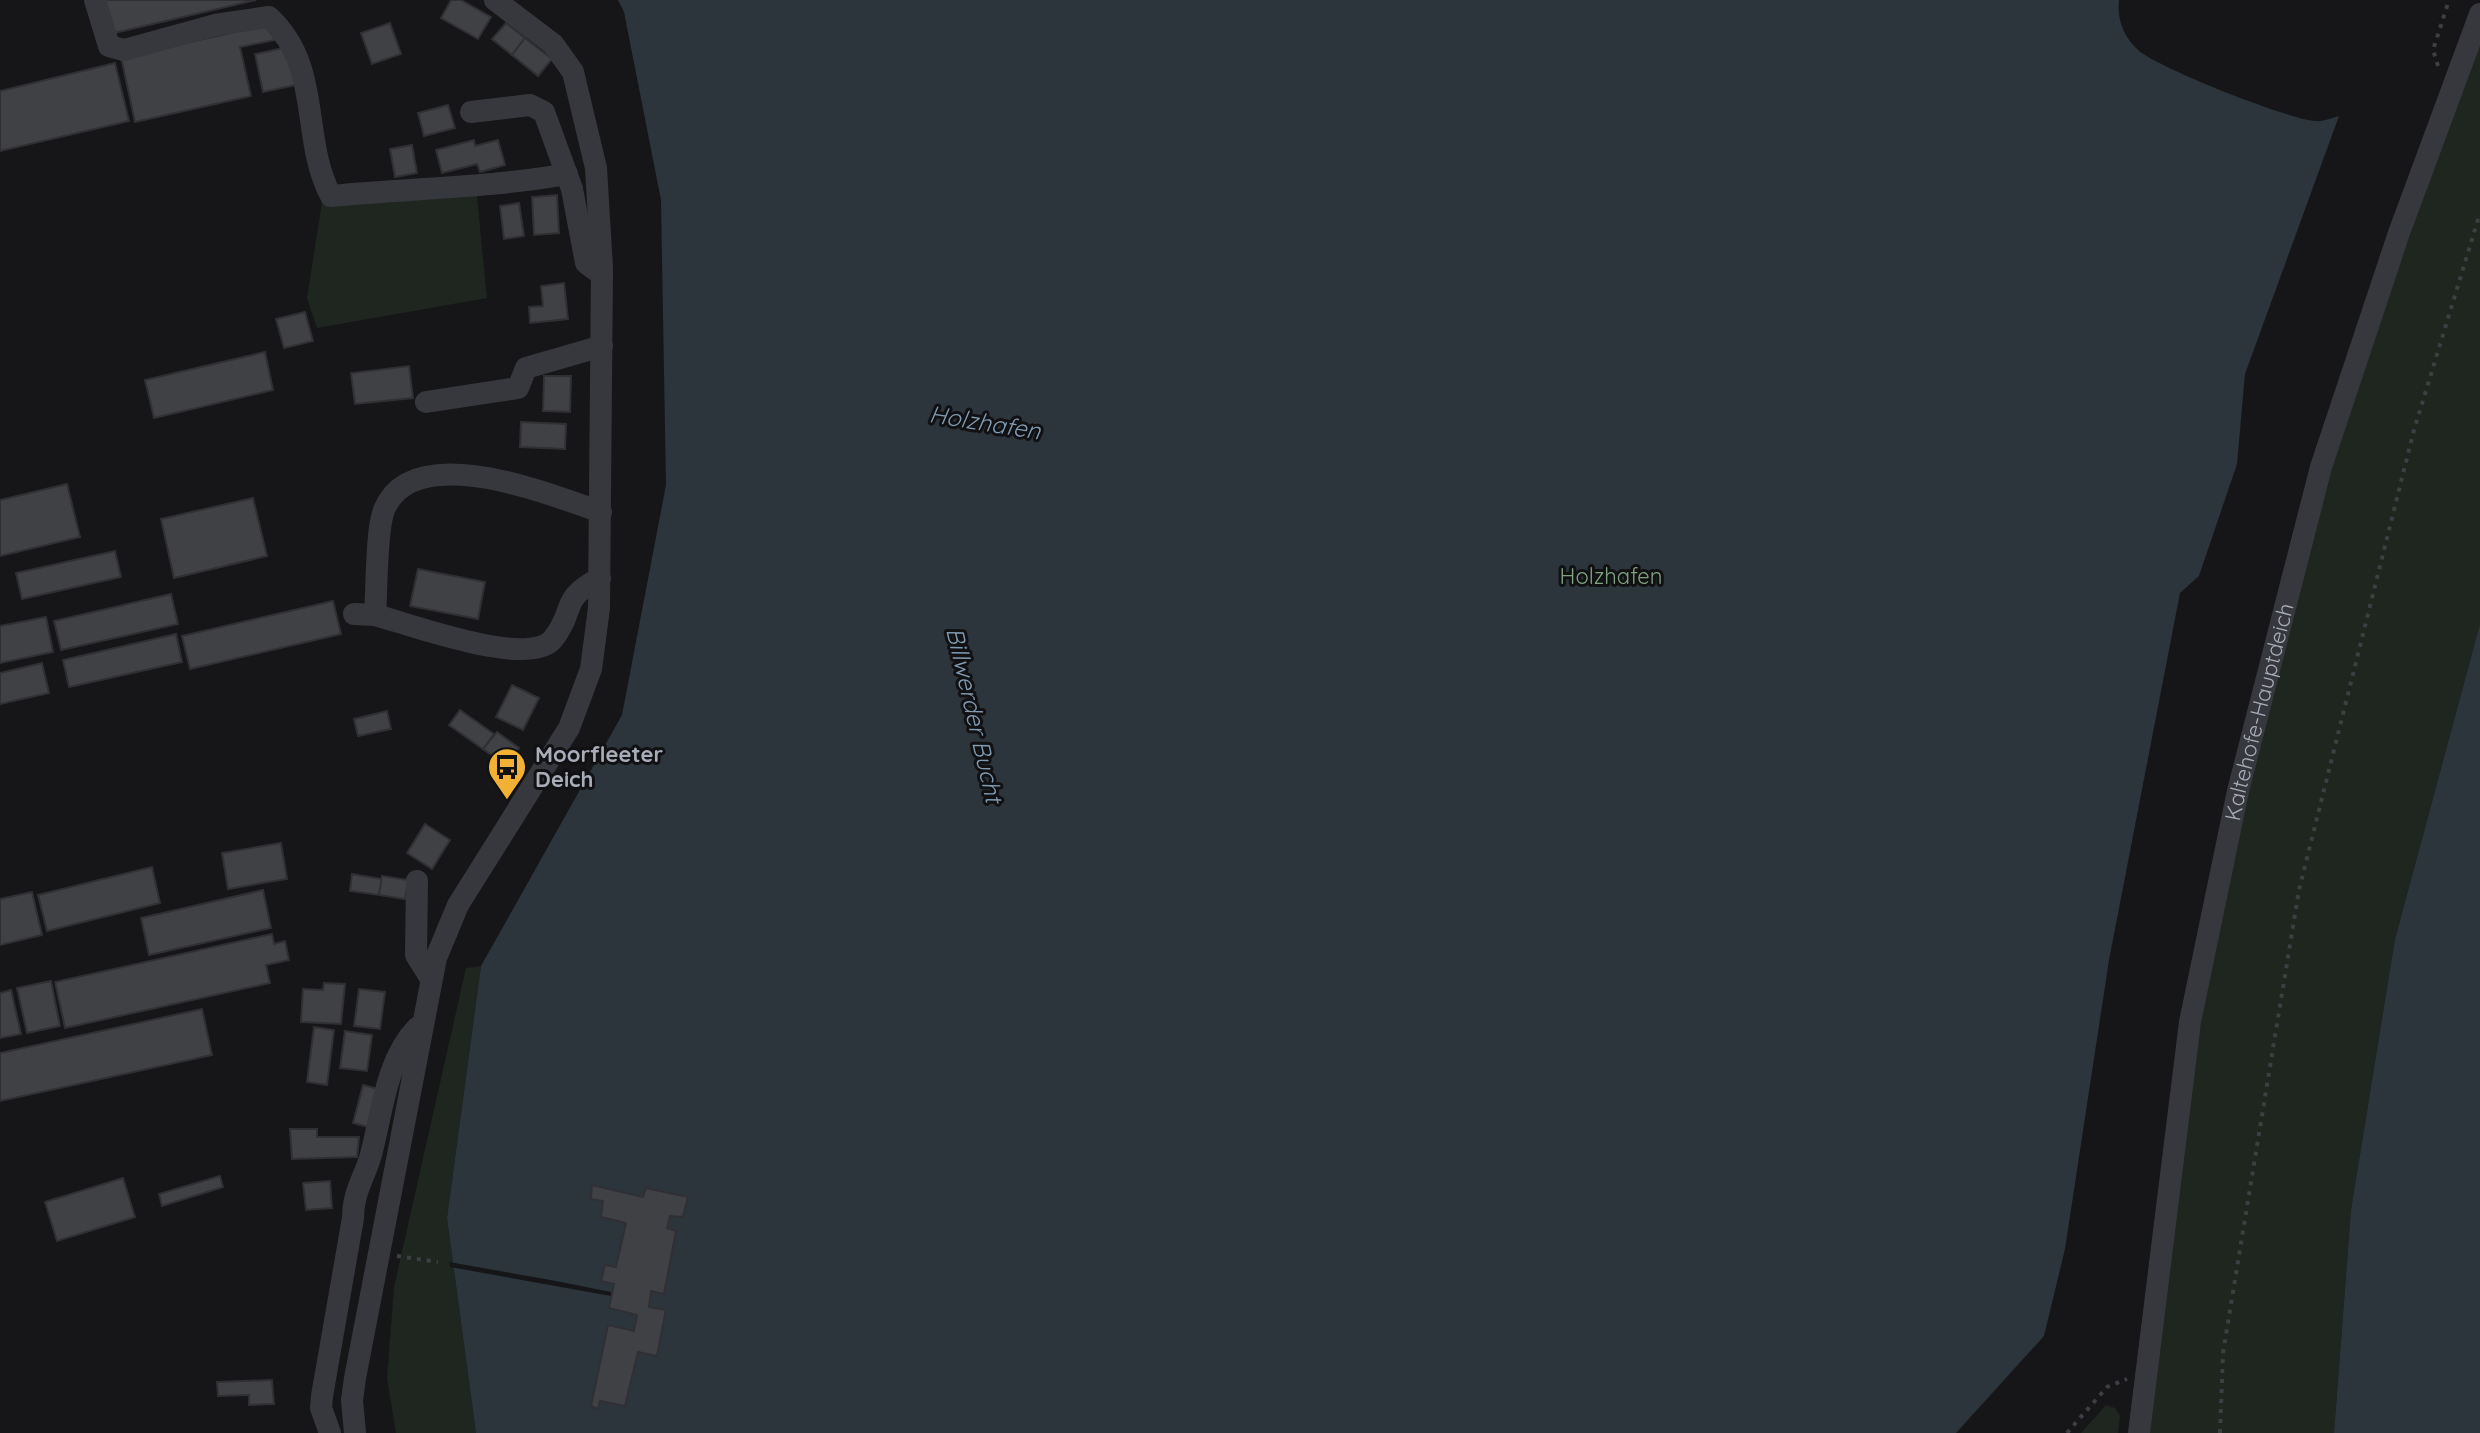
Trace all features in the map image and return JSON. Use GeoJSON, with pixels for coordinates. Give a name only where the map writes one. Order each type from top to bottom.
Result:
{"type":"FeatureCollection","features":[{"type":"Feature","properties":{"kind":"street"},"geometry":{"type":"LineString","coordinates":[[95,0],[109,46],[124,50],[215,25],[269,17],[287,34],[305,74],[320,176],[331,196],[471,183],[511,184],[567,174]]}},
{"type":"Feature","properties":{"kind":"street"},"geometry":{"type":"LineString","coordinates":[[355,1433],[352,1400],[431,979],[448,924],[508,822],[556,752],[578,708],[596,641],[600,578],[602,275],[596,168],[573,72],[553,44],[495,0]]}},
{"type":"Feature","properties":{"kind":"street","name":"Kaltehofe-Hauptdeich"},"geometry":{"type":"LineString","coordinates":[[2139,1433],[2190,1022],[2245,763],[2321,467],[2389,262],[2480,14]]}},
{"type":"Feature","properties":{"kind":"street"},"geometry":{"type":"LineString","coordinates":[[471,112],[530,105],[544,112],[567,174],[586,263],[602,275]]}},
{"type":"Feature","properties":{"kind":"street"},"geometry":{"type":"LineString","coordinates":[[426,402],[518,388],[526,368],[602,346]]}},
{"type":"Feature","properties":{"kind":"street"},"geometry":{"type":"LineString","coordinates":[[600,578],[575,591],[552,641],[535,650],[507,650],[364,614],[384,510],[399,489],[441,473],[494,478],[601,512]]}},
{"type":"Feature","properties":{"kind":"street"},"geometry":{"type":"LineString","coordinates":[[417,881],[416,955],[431,979]]}},
{"type":"Feature","properties":{"kind":"street"},"geometry":{"type":"LineString","coordinates":[[330,1433],[321,1408],[322,1396],[353,1218],[353,1197],[369,1162],[391,1076],[410,1035],[422,1022]]}},
{"type":"Feature","properties":{"kind":"path"},"geometry":{"type":"LineString","coordinates":[[2449,0],[2433,50],[2438,69],[2457,77]]}},
{"type":"Feature","properties":{"kind":"path"},"geometry":{"type":"LineString","coordinates":[[2220,1433],[2223,1353],[2299,890],[2414,430],[2480,213]]}},
{"type":"Feature","properties":{"kind":"path"},"geometry":{"type":"LineString","coordinates":[[380,1253],[438,1262]]}},
{"type":"Feature","properties":{"kind":"path"},"geometry":{"type":"LineString","coordinates":[[2067,1433],[2107,1387],[2125,1379],[2145,1380]]}},
{"type":"Feature","properties":{"kind":"shaded area"},"geometry":{"type":"Polygon","coordinates":[[[2480,37],[2480,624],[2395,939],[2351,1210],[2334,1433],[2148,1433],[2187,1110],[2213,948],[2263,725],[2343,426],[2480,37]]]}},
{"type":"Feature","properties":{"kind":"shaded area"},"geometry":{"type":"Polygon","coordinates":[[[476,187],[487,298],[317,328],[307,298],[322,202],[476,187]]]}},
{"type":"Feature","properties":{"kind":"shaded area"},"geometry":{"type":"Polygon","coordinates":[[[481,966],[447,1218],[476,1433],[396,1433],[387,1378],[394,1287],[466,968],[481,966]]]}},
{"type":"Feature","properties":{"kind":"shaded area"},"geometry":{"type":"Polygon","coordinates":[[[2106,1405],[2115,1408],[2120,1416],[2118,1433],[2081,1433],[2106,1405]]]}},
{"type":"Feature","properties":{"kind":"water","name":"Holzhafen"},"geometry":{"type":"Polygon","coordinates":[[[618,0],[2119,0],[2120,20],[2125,33],[2138,50],[2150,58],[2196,80],[2279,112],[2315,121],[2339,116],[2245,374],[2237,464],[2199,576],[2180,593],[2109,960],[2065,1249],[2044,1336],[1956,1433],[476,1433],[447,1218],[481,966],[622,715],[666,485],[661,200],[624,12],[618,0]]]}},
{"type":"Feature","properties":{"kind":"water"},"geometry":{"type":"Polygon","coordinates":[[[2480,624],[2480,1433],[2334,1433],[2351,1210],[2395,939],[2480,624]]]}},
{"type":"Feature","properties":{"kind":"pier"},"geometry":{"type":"Polygon","coordinates":[[[449,1262],[611,1292],[611,1296],[450,1267],[449,1262]]]}},
{"type":"Feature","properties":{"kind":"building"},"geometry":{"type":"Polygon","coordinates":[[[102,0],[256,0],[110,34],[102,0]]]}},
{"type":"Feature","properties":{"kind":"building"},"geometry":{"type":"Polygon","coordinates":[[[451,0],[461,0],[491,17],[478,39],[441,18],[451,0]]]}},
{"type":"Feature","properties":{"kind":"building"},"geometry":{"type":"Polygon","coordinates":[[[390,23],[401,54],[372,64],[361,33],[390,23]]]}},
{"type":"Feature","properties":{"kind":"building"},"geometry":{"type":"Polygon","coordinates":[[[506,23],[525,38],[512,55],[492,39],[506,23]]]}},
{"type":"Feature","properties":{"kind":"building"},"geometry":{"type":"Polygon","coordinates":[[[272,24],[275,40],[240,47],[251,96],[135,122],[121,57],[272,24]]]}},
{"type":"Feature","properties":{"kind":"building"},"geometry":{"type":"Polygon","coordinates":[[[525,38],[552,59],[538,76],[512,55],[525,38]]]}},
{"type":"Feature","properties":{"kind":"building"},"geometry":{"type":"Polygon","coordinates":[[[289,47],[296,85],[263,92],[255,54],[289,47]]]}},
{"type":"Feature","properties":{"kind":"building"},"geometry":{"type":"Polygon","coordinates":[[[115,63],[129,121],[0,151],[0,91],[115,63]]]}},
{"type":"Feature","properties":{"kind":"building"},"geometry":{"type":"Polygon","coordinates":[[[448,105],[455,128],[424,136],[418,113],[448,105]]]}},
{"type":"Feature","properties":{"kind":"building"},"geometry":{"type":"Polygon","coordinates":[[[474,140],[475,146],[498,140],[505,165],[480,172],[477,164],[442,173],[436,150],[474,140]]]}},
{"type":"Feature","properties":{"kind":"building"},"geometry":{"type":"Polygon","coordinates":[[[412,145],[417,173],[395,177],[390,149],[412,145]]]}},
{"type":"Feature","properties":{"kind":"building"},"geometry":{"type":"Polygon","coordinates":[[[557,195],[559,233],[534,235],[532,197],[557,195]]]}},
{"type":"Feature","properties":{"kind":"building"},"geometry":{"type":"Polygon","coordinates":[[[519,203],[524,236],[504,239],[500,206],[519,203]]]}},
{"type":"Feature","properties":{"kind":"building"},"geometry":{"type":"Polygon","coordinates":[[[564,283],[568,319],[530,323],[529,307],[543,306],[541,286],[564,283]]]}},
{"type":"Feature","properties":{"kind":"building"},"geometry":{"type":"Polygon","coordinates":[[[305,312],[313,341],[284,348],[276,319],[305,312]]]}},
{"type":"Feature","properties":{"kind":"building"},"geometry":{"type":"Polygon","coordinates":[[[265,352],[273,390],[154,418],[145,380],[265,352]]]}},
{"type":"Feature","properties":{"kind":"building"},"geometry":{"type":"Polygon","coordinates":[[[409,366],[413,398],[355,404],[351,373],[409,366]]]}},
{"type":"Feature","properties":{"kind":"building"},"geometry":{"type":"Polygon","coordinates":[[[544,376],[571,376],[570,412],[543,411],[544,376]]]}},
{"type":"Feature","properties":{"kind":"building"},"geometry":{"type":"Polygon","coordinates":[[[521,422],[566,424],[565,449],[520,447],[521,422]]]}},
{"type":"Feature","properties":{"kind":"building"},"geometry":{"type":"Polygon","coordinates":[[[67,484],[80,537],[0,556],[0,500],[67,484]]]}},
{"type":"Feature","properties":{"kind":"building"},"geometry":{"type":"Polygon","coordinates":[[[253,498],[267,556],[174,578],[161,519],[253,498]]]}},
{"type":"Feature","properties":{"kind":"building"},"geometry":{"type":"Polygon","coordinates":[[[115,551],[121,577],[22,599],[16,573],[115,551]]]}},
{"type":"Feature","properties":{"kind":"building"},"geometry":{"type":"Polygon","coordinates":[[[418,569],[485,582],[478,619],[410,606],[418,569]]]}},
{"type":"Feature","properties":{"kind":"building"},"geometry":{"type":"Polygon","coordinates":[[[171,594],[178,624],[61,650],[54,621],[171,594]]]}},
{"type":"Feature","properties":{"kind":"building"},"geometry":{"type":"Polygon","coordinates":[[[333,601],[341,634],[190,669],[182,636],[333,601]]]}},
{"type":"Feature","properties":{"kind":"building"},"geometry":{"type":"Polygon","coordinates":[[[46,617],[53,652],[0,663],[0,626],[46,617]]]}},
{"type":"Feature","properties":{"kind":"building"},"geometry":{"type":"Polygon","coordinates":[[[176,634],[182,662],[69,687],[63,660],[176,634]]]}},
{"type":"Feature","properties":{"kind":"building"},"geometry":{"type":"Polygon","coordinates":[[[42,663],[49,693],[0,704],[0,673],[42,663]]]}},
{"type":"Feature","properties":{"kind":"building"},"geometry":{"type":"Polygon","coordinates":[[[512,685],[539,698],[523,730],[496,717],[512,685]]]}},
{"type":"Feature","properties":{"kind":"building"},"geometry":{"type":"Polygon","coordinates":[[[460,710],[494,734],[483,749],[449,725],[460,710]]]}},
{"type":"Feature","properties":{"kind":"building"},"geometry":{"type":"Polygon","coordinates":[[[387,711],[391,729],[358,736],[354,719],[387,711]]]}},
{"type":"Feature","properties":{"kind":"building"},"geometry":{"type":"Polygon","coordinates":[[[497,732],[519,748],[506,765],[483,749],[497,732]]]}},
{"type":"Feature","properties":{"kind":"building"},"geometry":{"type":"Polygon","coordinates":[[[425,824],[450,840],[432,869],[407,853],[425,824]]]}},
{"type":"Feature","properties":{"kind":"building"},"geometry":{"type":"Polygon","coordinates":[[[281,843],[287,879],[228,889],[222,853],[281,843]]]}},
{"type":"Feature","properties":{"kind":"building"},"geometry":{"type":"Polygon","coordinates":[[[152,867],[160,903],[47,931],[38,895],[152,867]]]}},
{"type":"Feature","properties":{"kind":"building"},"geometry":{"type":"Polygon","coordinates":[[[352,874],[382,879],[379,895],[350,891],[352,874]]]}},
{"type":"Feature","properties":{"kind":"building"},"geometry":{"type":"Polygon","coordinates":[[[382,876],[408,880],[405,899],[379,895],[382,876]]]}},
{"type":"Feature","properties":{"kind":"building"},"geometry":{"type":"Polygon","coordinates":[[[263,890],[271,928],[149,955],[141,918],[263,890]]]}},
{"type":"Feature","properties":{"kind":"building"},"geometry":{"type":"Polygon","coordinates":[[[32,892],[42,935],[0,945],[0,899],[32,892]]]}},
{"type":"Feature","properties":{"kind":"building"},"geometry":{"type":"Polygon","coordinates":[[[272,934],[274,944],[285,941],[289,960],[266,965],[270,983],[65,1028],[55,982],[272,934]]]}},
{"type":"Feature","properties":{"kind":"building"},"geometry":{"type":"Polygon","coordinates":[[[51,981],[60,1026],[27,1033],[17,988],[51,981]]]}},
{"type":"Feature","properties":{"kind":"building"},"geometry":{"type":"Polygon","coordinates":[[[324,983],[345,984],[341,1024],[301,1022],[303,989],[323,990],[324,983]]]}},
{"type":"Feature","properties":{"kind":"building"},"geometry":{"type":"Polygon","coordinates":[[[359,989],[385,992],[380,1029],[354,1026],[359,989]]]}},
{"type":"Feature","properties":{"kind":"building"},"geometry":{"type":"Polygon","coordinates":[[[11,990],[21,1034],[0,1038],[0,993],[11,990]]]}},
{"type":"Feature","properties":{"kind":"building"},"geometry":{"type":"Polygon","coordinates":[[[202,1009],[212,1055],[0,1101],[0,1053],[202,1009]]]}},
{"type":"Feature","properties":{"kind":"building"},"geometry":{"type":"Polygon","coordinates":[[[314,1027],[334,1030],[327,1085],[307,1082],[314,1027]]]}},
{"type":"Feature","properties":{"kind":"building"},"geometry":{"type":"Polygon","coordinates":[[[345,1031],[372,1035],[367,1071],[340,1068],[345,1031]]]}},
{"type":"Feature","properties":{"kind":"building"},"geometry":{"type":"Polygon","coordinates":[[[363,1085],[382,1090],[372,1128],[353,1123],[363,1085]]]}},
{"type":"Feature","properties":{"kind":"building"},"geometry":{"type":"Polygon","coordinates":[[[290,1129],[317,1129],[317,1137],[359,1137],[357,1157],[292,1159],[290,1129]]]}},
{"type":"Feature","properties":{"kind":"building"},"geometry":{"type":"Polygon","coordinates":[[[220,1176],[223,1187],[162,1206],[159,1194],[220,1176]]]}},
{"type":"Feature","properties":{"kind":"building"},"geometry":{"type":"Polygon","coordinates":[[[123,1178],[135,1217],[57,1241],[45,1202],[123,1178]]]}},
{"type":"Feature","properties":{"kind":"building"},"geometry":{"type":"Polygon","coordinates":[[[330,1181],[332,1208],[306,1210],[303,1183],[330,1181]]]}},
{"type":"Feature","properties":{"kind":"building"},"geometry":{"type":"Polygon","coordinates":[[[592,1185],[643,1197],[646,1188],[688,1197],[683,1217],[670,1216],[667,1228],[676,1231],[664,1294],[651,1291],[649,1307],[666,1310],[657,1356],[638,1352],[625,1406],[600,1401],[598,1409],[591,1406],[608,1325],[634,1331],[637,1315],[609,1308],[614,1284],[601,1281],[605,1265],[616,1267],[626,1223],[601,1217],[603,1201],[591,1199],[592,1185]]]}},
{"type":"Feature","properties":{"kind":"building"},"geometry":{"type":"Polygon","coordinates":[[[272,1380],[274,1404],[249,1405],[249,1395],[218,1396],[217,1382],[272,1380]]]}},
{"type":"Feature","properties":{"kind":"place","name":"Moorfleeter Deich"},"geometry":{"type":"Point","coordinates":[507,801]}},
{"type":"Feature","properties":{"kind":"water label","name":"Billwerder Bucht"},"geometry":{"type":"Point","coordinates":[975,715]}}]}
